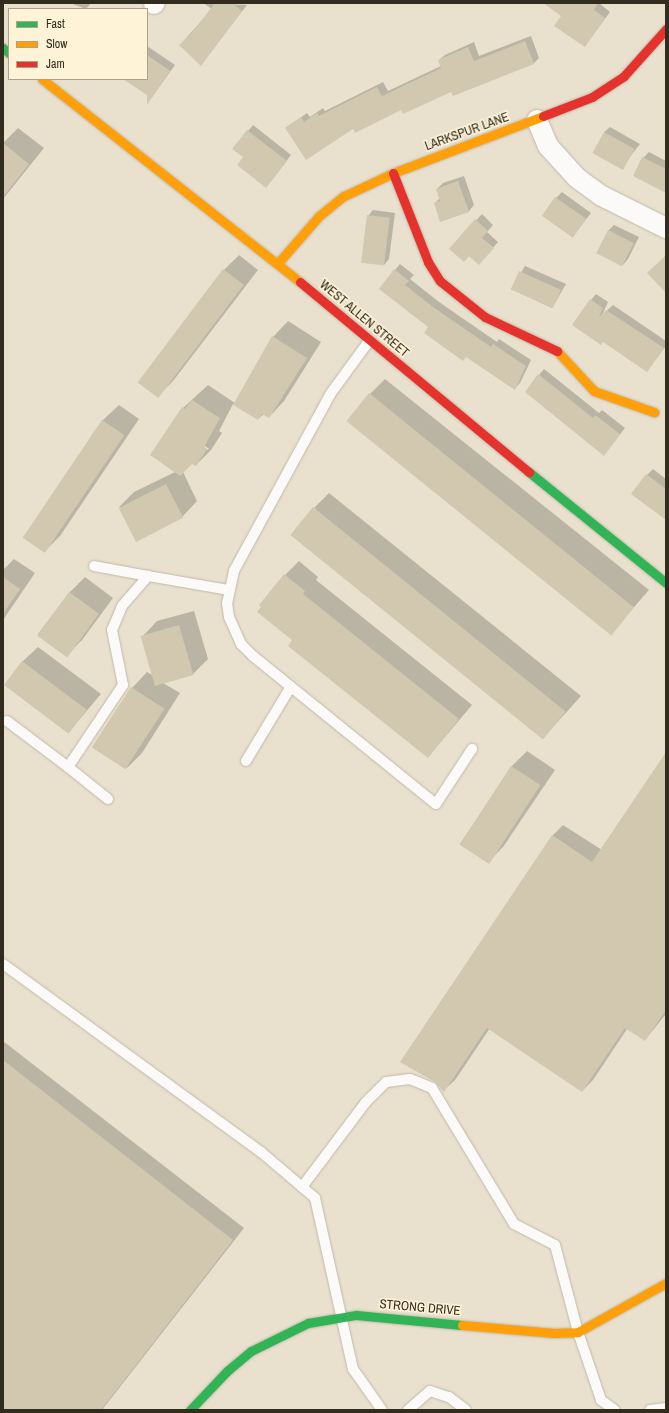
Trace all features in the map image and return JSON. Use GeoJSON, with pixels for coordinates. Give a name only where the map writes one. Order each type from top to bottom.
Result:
{"type":"FeatureCollection","features":[{"type":"Feature","properties":{"kind":"street","name":"LARKSPUR LANE"},"geometry":{"type":"LineString","coordinates":[[278,263],[296,240],[329,208],[344,196],[393,173],[537,120],[606,89],[639,62],[666,29]]}},
{"type":"Feature","properties":{"kind":"street","name":"WEST ALLEN STREET"},"geometry":{"type":"LineString","coordinates":[[43,80],[166,179],[278,263],[369,341],[666,583]]}},
{"type":"Feature","properties":{"kind":"street"},"geometry":{"type":"LineString","coordinates":[[537,120],[548,146],[577,178],[602,196],[666,228]]}},
{"type":"Feature","properties":{"kind":"street"},"geometry":{"type":"LineString","coordinates":[[393,173],[428,262],[440,281],[460,299],[485,317],[555,349],[594,391],[654,412]]}},
{"type":"Feature","properties":{"kind":"street","name":"STRONG DRIVE"},"geometry":{"type":"LineString","coordinates":[[190,1410],[227,1371],[251,1352],[308,1323],[341,1316],[554,1333],[578,1332],[606,1319],[666,1284]]}},
{"type":"Feature","properties":{"kind":"lane"},"geometry":{"type":"LineString","coordinates":[[369,341],[331,393],[267,507],[234,571],[229,590],[229,617],[241,644],[290,688],[436,804],[472,749]]}},
{"type":"Feature","properties":{"kind":"lane"},"geometry":{"type":"LineString","coordinates":[[94,566],[229,590]]}},
{"type":"Feature","properties":{"kind":"lane"},"geometry":{"type":"LineString","coordinates":[[68,767],[123,685],[112,630],[122,606],[148,576]]}},
{"type":"Feature","properties":{"kind":"lane"},"geometry":{"type":"LineString","coordinates":[[246,761],[290,688]]}},
{"type":"Feature","properties":{"kind":"lane"},"geometry":{"type":"LineString","coordinates":[[6,721],[108,799]]}},
{"type":"Feature","properties":{"kind":"lane"},"geometry":{"type":"LineString","coordinates":[[3,964],[261,1152],[315,1198],[354,1369],[382,1410]]}},
{"type":"Feature","properties":{"kind":"lane"},"geometry":{"type":"LineString","coordinates":[[302,1187],[366,1102],[386,1082],[410,1079],[432,1088],[514,1224],[555,1245],[578,1332],[601,1400],[615,1410]]}},
{"type":"Feature","properties":{"kind":"lane"},"geometry":{"type":"LineString","coordinates":[[408,1410],[430,1391],[449,1397],[466,1410]]}},
{"type":"Feature","properties":{"kind":"lane"},"geometry":{"type":"LineString","coordinates":[[650,1410],[666,1408]]}},
{"type":"Feature","properties":{"kind":"building"},"geometry":{"type":"Polygon","coordinates":[[[215,3],[232,3],[242,11],[201,66],[179,45],[190,35],[215,3]]]}},
{"type":"Feature","properties":{"kind":"building"},"geometry":{"type":"Polygon","coordinates":[[[543,3],[598,3],[594,10],[605,18],[585,47],[554,26],[561,16],[543,3]]]}},
{"type":"Feature","properties":{"kind":"building"},"geometry":{"type":"Polygon","coordinates":[[[525,41],[534,64],[453,96],[451,92],[403,114],[401,110],[355,133],[353,129],[306,160],[285,128],[301,117],[304,122],[317,113],[319,116],[377,87],[382,96],[441,68],[438,60],[468,47],[474,61],[525,41]]]}},
{"type":"Feature","properties":{"kind":"building"},"geometry":{"type":"Polygon","coordinates":[[[148,56],[170,71],[147,105],[147,95],[124,80],[148,80],[148,56]]]}},
{"type":"Feature","properties":{"kind":"building"},"geometry":{"type":"Polygon","coordinates":[[[247,130],[287,161],[266,188],[237,165],[243,157],[232,149],[247,130]]]}},
{"type":"Feature","properties":{"kind":"building"},"geometry":{"type":"Polygon","coordinates":[[[604,132],[635,149],[623,170],[592,153],[604,132]]]}},
{"type":"Feature","properties":{"kind":"building"},"geometry":{"type":"Polygon","coordinates":[[[3,143],[29,164],[3,197],[3,143]]]}},
{"type":"Feature","properties":{"kind":"building"},"geometry":{"type":"Polygon","coordinates":[[[642,157],[666,169],[666,193],[633,176],[642,157]]]}},
{"type":"Feature","properties":{"kind":"building"},"geometry":{"type":"Polygon","coordinates":[[[458,181],[469,212],[440,222],[434,203],[440,201],[436,189],[458,181]]]}},
{"type":"Feature","properties":{"kind":"building"},"geometry":{"type":"Polygon","coordinates":[[[555,197],[586,219],[573,238],[542,216],[555,197]]]}},
{"type":"Feature","properties":{"kind":"building"},"geometry":{"type":"Polygon","coordinates":[[[367,215],[390,218],[384,265],[361,263],[367,215]]]}},
{"type":"Feature","properties":{"kind":"building"},"geometry":{"type":"Polygon","coordinates":[[[475,219],[488,231],[482,238],[494,248],[479,265],[469,256],[464,262],[449,249],[475,219]]]}},
{"type":"Feature","properties":{"kind":"building"},"geometry":{"type":"Polygon","coordinates":[[[608,230],[634,243],[622,266],[596,253],[608,230]]]}},
{"type":"Feature","properties":{"kind":"building"},"geometry":{"type":"Polygon","coordinates":[[[666,255],[666,293],[647,273],[666,255]]]}},
{"type":"Feature","properties":{"kind":"building"},"geometry":{"type":"Polygon","coordinates":[[[223,269],[244,285],[158,398],[138,382],[223,269]]]}},
{"type":"Feature","properties":{"kind":"building"},"geometry":{"type":"Polygon","coordinates":[[[394,269],[409,281],[405,285],[433,307],[491,347],[493,344],[526,366],[515,390],[466,357],[463,361],[424,333],[428,327],[379,289],[394,269]]]}},
{"type":"Feature","properties":{"kind":"building"},"geometry":{"type":"Polygon","coordinates":[[[519,271],[561,290],[553,308],[511,289],[519,271]]]}},
{"type":"Feature","properties":{"kind":"building"},"geometry":{"type":"Polygon","coordinates":[[[590,299],[603,308],[599,317],[606,310],[664,348],[647,372],[603,342],[601,345],[572,325],[590,299]]]}},
{"type":"Feature","properties":{"kind":"building"},"geometry":{"type":"Polygon","coordinates":[[[272,336],[307,358],[269,418],[262,414],[258,420],[233,405],[272,336]]]}},
{"type":"Feature","properties":{"kind":"building"},"geometry":{"type":"Polygon","coordinates":[[[538,374],[593,418],[595,415],[620,434],[604,456],[525,392],[538,374]]]}},
{"type":"Feature","properties":{"kind":"building"},"geometry":{"type":"Polygon","coordinates":[[[369,393],[634,608],[611,636],[346,421],[369,393]]]}},
{"type":"Feature","properties":{"kind":"building"},"geometry":{"type":"Polygon","coordinates":[[[192,400],[220,418],[204,447],[207,449],[196,466],[192,464],[180,476],[150,455],[182,407],[185,409],[192,400]]]}},
{"type":"Feature","properties":{"kind":"building"},"geometry":{"type":"Polygon","coordinates":[[[102,420],[124,435],[45,553],[23,538],[102,420]]]}},
{"type":"Feature","properties":{"kind":"building"},"geometry":{"type":"Polygon","coordinates":[[[646,474],[666,489],[666,520],[631,494],[646,474]]]}},
{"type":"Feature","properties":{"kind":"building"},"geometry":{"type":"Polygon","coordinates":[[[166,484],[183,518],[136,542],[119,508],[166,484]]]}},
{"type":"Feature","properties":{"kind":"building"},"geometry":{"type":"Polygon","coordinates":[[[313,507],[566,712],[543,740],[290,535],[313,507]]]}},
{"type":"Feature","properties":{"kind":"building"},"geometry":{"type":"Polygon","coordinates":[[[284,574],[305,591],[303,594],[459,719],[428,758],[288,646],[292,640],[257,612],[261,607],[259,605],[284,574]]]}},
{"type":"Feature","properties":{"kind":"building"},"geometry":{"type":"Polygon","coordinates":[[[3,577],[20,589],[3,614],[3,577]]]}},
{"type":"Feature","properties":{"kind":"building"},"geometry":{"type":"Polygon","coordinates":[[[69,592],[99,614],[67,657],[37,636],[69,592]]]}},
{"type":"Feature","properties":{"kind":"building"},"geometry":{"type":"Polygon","coordinates":[[[179,625],[193,675],[155,686],[141,636],[179,625]]]}},
{"type":"Feature","properties":{"kind":"building"},"geometry":{"type":"Polygon","coordinates":[[[22,661],[87,710],[69,734],[4,685],[22,661]]]}},
{"type":"Feature","properties":{"kind":"building"},"geometry":{"type":"Polygon","coordinates":[[[131,687],[165,709],[125,769],[92,747],[131,687]]]}},
{"type":"Feature","properties":{"kind":"building"},"geometry":{"type":"Polygon","coordinates":[[[666,752],[666,1010],[645,1041],[625,1028],[582,1092],[487,1028],[444,1092],[435,1082],[400,1062],[552,835],[592,862],[666,752]]]}},
{"type":"Feature","properties":{"kind":"building"},"geometry":{"type":"Polygon","coordinates":[[[511,766],[540,785],[489,864],[460,845],[511,766]]]}},
{"type":"Feature","properties":{"kind":"building"},"geometry":{"type":"Polygon","coordinates":[[[3,1060],[233,1240],[101,1410],[3,1410],[3,1060]]]}},
{"type":"Feature","properties":{"kind":"traffic: fast"},"geometry":{"type":"LineString","coordinates":[[3,48],[8,52]]}},
{"type":"Feature","properties":{"kind":"traffic: fast"},"geometry":{"type":"LineString","coordinates":[[529,472],[666,583]]}},
{"type":"Feature","properties":{"kind":"traffic: fast"},"geometry":{"type":"LineString","coordinates":[[190,1410],[227,1371],[251,1351],[308,1323],[356,1315],[462,1325]]}},
{"type":"Feature","properties":{"kind":"traffic: slow"},"geometry":{"type":"LineString","coordinates":[[43,80],[300,282]]}},
{"type":"Feature","properties":{"kind":"traffic: slow"},"geometry":{"type":"LineString","coordinates":[[278,263],[319,216],[344,196],[393,173],[543,116]]}},
{"type":"Feature","properties":{"kind":"traffic: slow"},"geometry":{"type":"LineString","coordinates":[[557,351],[594,391],[654,412]]}},
{"type":"Feature","properties":{"kind":"traffic: slow"},"geometry":{"type":"LineString","coordinates":[[462,1325],[554,1333],[578,1332],[666,1283]]}},
{"type":"Feature","properties":{"kind":"traffic: jam"},"geometry":{"type":"LineString","coordinates":[[543,116],[592,97],[624,76],[666,29]]}},
{"type":"Feature","properties":{"kind":"traffic: jam"},"geometry":{"type":"LineString","coordinates":[[393,173],[428,262],[440,281],[485,317],[557,351]]}},
{"type":"Feature","properties":{"kind":"traffic: jam"},"geometry":{"type":"LineString","coordinates":[[300,282],[529,472]]}}]}
